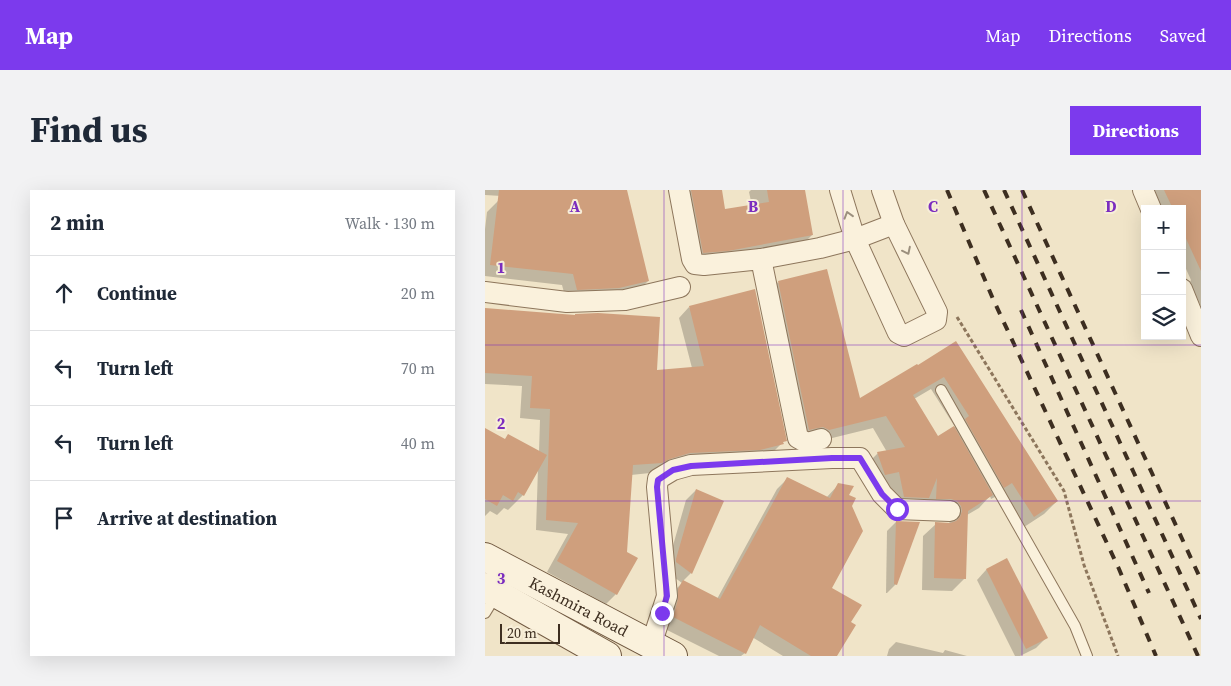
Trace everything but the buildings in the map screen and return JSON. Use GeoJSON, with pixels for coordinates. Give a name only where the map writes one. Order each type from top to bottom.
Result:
{"type":"FeatureCollection","features":[{"type":"Feature","properties":{"kind":"main road","name":"Kashmira Road"},"geometry":{"type":"LineString","coordinates":[[485,557],[662,650]]}},
{"type":"Feature","properties":{"kind":"main road","name":"Kashmira Road"},"geometry":{"type":"LineString","coordinates":[[489,598],[607,656]]}},
{"type":"Feature","properties":{"kind":"street"},"geometry":{"type":"LineString","coordinates":[[679,190],[692,260],[695,264],[761,259],[820,248],[855,239],[894,224]]}},
{"type":"Feature","properties":{"kind":"street"},"geometry":{"type":"LineString","coordinates":[[841,190],[855,239],[898,333],[904,336],[936,320],[937,312],[894,224],[882,190]]}},
{"type":"Feature","properties":{"kind":"street"},"geometry":{"type":"LineString","coordinates":[[1143,190],[1149,205]]}},
{"type":"Feature","properties":{"kind":"street"},"geometry":{"type":"LineString","coordinates":[[761,259],[798,438],[807,443],[821,439]]}},
{"type":"Feature","properties":{"kind":"street"},"geometry":{"type":"LineString","coordinates":[[485,292],[567,302],[625,300],[680,288]]}},
{"type":"Feature","properties":{"kind":"street"},"geometry":{"type":"LineString","coordinates":[[1185,295],[1201,336]]}},
{"type":"Feature","properties":{"kind":"street"},"geometry":{"type":"LineString","coordinates":[[662,650],[667,596],[657,487],[658,480],[673,470],[691,466],[860,458],[882,494],[897,509],[950,511]]}},
{"type":"Feature","properties":{"kind":"lane"},"geometry":{"type":"LineString","coordinates":[[941,390],[1075,626],[1087,656]]}},
{"type":"Feature","properties":{"kind":"path"},"geometry":{"type":"LineString","coordinates":[[957,317],[1064,491],[1084,565],[1117,656]]}},
{"type":"Feature","properties":{"kind":"railway"},"geometry":{"type":"LineString","coordinates":[[947,190],[993,299],[1119,569],[1156,656]]}},
{"type":"Feature","properties":{"kind":"railway"},"geometry":{"type":"LineString","coordinates":[[984,190],[1198,656]]}},
{"type":"Feature","properties":{"kind":"railway"},"geometry":{"type":"LineString","coordinates":[[1004,190],[1201,619]]}},
{"type":"Feature","properties":{"kind":"railway"},"geometry":{"type":"LineString","coordinates":[[1022,190],[1201,580]]}},
{"type":"Feature","properties":{"kind":"railway"},"geometry":{"type":"LineString","coordinates":[[1021,310],[1149,593]]}},
{"type":"Feature","properties":{"kind":"route"},"geometry":{"type":"LineString","coordinates":[[662,613],[667,596],[657,487],[658,480],[673,470],[691,466],[860,458],[882,494],[897,509]]}}]}
